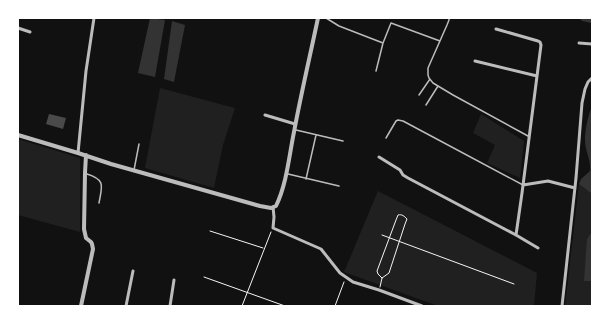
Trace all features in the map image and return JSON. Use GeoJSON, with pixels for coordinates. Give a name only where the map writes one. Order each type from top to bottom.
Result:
{"type":"FeatureCollection","features":[{"type":"Feature","properties":{"kind":"street"},"geometry":{"type":"LineString","coordinates":[[78,153],[86,71],[94,18]]}},
{"type":"Feature","properties":{"kind":"street"},"geometry":{"type":"LineString","coordinates":[[18,135],[111,164],[271,208],[276,206],[279,200],[286,174],[294,129],[318,18]]}},
{"type":"Feature","properties":{"kind":"street"},"geometry":{"type":"LineString","coordinates":[[18,28],[30,32]]}},
{"type":"Feature","properties":{"kind":"street"},"geometry":{"type":"LineString","coordinates":[[496,28],[531,38],[540,42],[541,45],[516,235]]}},
{"type":"Feature","properties":{"kind":"street"},"geometry":{"type":"LineString","coordinates":[[579,43],[592,44]]}},
{"type":"Feature","properties":{"kind":"street"},"geometry":{"type":"LineString","coordinates":[[476,61],[537,76]]}},
{"type":"Feature","properties":{"kind":"street"},"geometry":{"type":"LineString","coordinates":[[562,306],[575,188],[582,103],[584,89],[592,78]]}},
{"type":"Feature","properties":{"kind":"street"},"geometry":{"type":"LineString","coordinates":[[265,115],[296,124]]}},
{"type":"Feature","properties":{"kind":"street"},"geometry":{"type":"LineString","coordinates":[[81,306],[93,249],[91,242],[86,238],[84,229],[86,155]]}},
{"type":"Feature","properties":{"kind":"street"},"geometry":{"type":"LineString","coordinates":[[379,157],[400,170],[403,175],[408,178],[538,248]]}},
{"type":"Feature","properties":{"kind":"street"},"geometry":{"type":"LineString","coordinates":[[523,185],[548,181],[575,188]]}},
{"type":"Feature","properties":{"kind":"street"},"geometry":{"type":"LineString","coordinates":[[273,207],[273,228],[321,249],[340,273],[346,278],[353,282],[422,306]]}},
{"type":"Feature","properties":{"kind":"street"},"geometry":{"type":"LineString","coordinates":[[126,306],[133,271]]}},
{"type":"Feature","properties":{"kind":"street"},"geometry":{"type":"LineString","coordinates":[[170,306],[174,280]]}},
{"type":"Feature","properties":{"kind":"lane"},"geometry":{"type":"LineString","coordinates":[[326,18],[339,26],[383,42]]}},
{"type":"Feature","properties":{"kind":"lane"},"geometry":{"type":"LineString","coordinates":[[376,71],[383,42],[392,18]]}},
{"type":"Feature","properties":{"kind":"lane"},"geometry":{"type":"LineString","coordinates":[[449,18],[448,25],[428,68],[430,79],[433,84],[529,136]]}},
{"type":"Feature","properties":{"kind":"lane"},"geometry":{"type":"LineString","coordinates":[[391,23],[440,41]]}},
{"type":"Feature","properties":{"kind":"lane"},"geometry":{"type":"LineString","coordinates":[[419,95],[430,79]]}},
{"type":"Feature","properties":{"kind":"lane"},"geometry":{"type":"LineString","coordinates":[[426,105],[438,86]]}},
{"type":"Feature","properties":{"kind":"lane"},"geometry":{"type":"LineString","coordinates":[[386,138],[396,121],[403,121],[523,185]]}},
{"type":"Feature","properties":{"kind":"lane"},"geometry":{"type":"LineString","coordinates":[[294,129],[343,142]]}},
{"type":"Feature","properties":{"kind":"lane"},"geometry":{"type":"LineString","coordinates":[[306,178],[316,134]]}},
{"type":"Feature","properties":{"kind":"lane"},"geometry":{"type":"LineString","coordinates":[[134,170],[140,144]]}},
{"type":"Feature","properties":{"kind":"lane"},"geometry":{"type":"LineString","coordinates":[[85,173],[100,180],[102,187],[99,203]]}},
{"type":"Feature","properties":{"kind":"lane"},"geometry":{"type":"LineString","coordinates":[[286,174],[339,186]]}},
{"type":"Feature","properties":{"kind":"path"},"geometry":{"type":"LineString","coordinates":[[379,290],[382,278],[389,273],[407,219],[401,215],[398,216],[377,271],[382,278]]}},
{"type":"Feature","properties":{"kind":"path"},"geometry":{"type":"LineString","coordinates":[[242,306],[273,228]]}},
{"type":"Feature","properties":{"kind":"path"},"geometry":{"type":"LineString","coordinates":[[210,231],[264,248]]}},
{"type":"Feature","properties":{"kind":"path"},"geometry":{"type":"LineString","coordinates":[[382,236],[514,284]]}},
{"type":"Feature","properties":{"kind":"path"},"geometry":{"type":"LineString","coordinates":[[204,277],[285,306]]}},
{"type":"Feature","properties":{"kind":"path"},"geometry":{"type":"LineString","coordinates":[[335,306],[346,278]]}},
{"type":"Feature","properties":{"kind":"shaded area"},"geometry":{"type":"Polygon","coordinates":[[[150,18],[165,20],[155,77],[138,73],[150,18]]]}},
{"type":"Feature","properties":{"kind":"shaded area"},"geometry":{"type":"Polygon","coordinates":[[[172,21],[185,25],[174,82],[164,79],[172,21]]]}},
{"type":"Feature","properties":{"kind":"shaded area"},"geometry":{"type":"Polygon","coordinates":[[[160,88],[235,108],[223,145],[214,188],[145,168],[160,88]]]}},
{"type":"Feature","properties":{"kind":"shaded area"},"geometry":{"type":"Polygon","coordinates":[[[592,106],[592,194],[579,184],[581,179],[590,171],[590,163],[585,140],[587,123],[592,106]]]}},
{"type":"Feature","properties":{"kind":"shaded area"},"geometry":{"type":"Polygon","coordinates":[[[481,114],[524,141],[520,178],[487,163],[495,145],[473,133],[481,114]]]}},
{"type":"Feature","properties":{"kind":"shaded area"},"geometry":{"type":"Polygon","coordinates":[[[18,139],[80,158],[80,232],[18,215],[18,139]]]}},
{"type":"Feature","properties":{"kind":"shaded area"},"geometry":{"type":"Polygon","coordinates":[[[579,184],[592,194],[592,231],[587,239],[591,281],[592,280],[592,306],[565,306],[579,184]]]}},
{"type":"Feature","properties":{"kind":"shaded area"},"geometry":{"type":"Polygon","coordinates":[[[378,191],[537,273],[534,306],[438,306],[344,272],[378,191]]]}},
{"type":"Feature","properties":{"kind":"shaded area"},"geometry":{"type":"Polygon","coordinates":[[[592,231],[592,280],[584,281],[587,239],[592,231]]]}},
{"type":"Feature","properties":{"kind":"building"},"geometry":{"type":"Polygon","coordinates":[[[49,114],[66,118],[63,129],[46,124],[49,114]]]}},
{"type":"Feature","properties":{"kind":"waterway"},"geometry":{"type":"LineString","coordinates":[[583,18],[592,20]]}}]}
